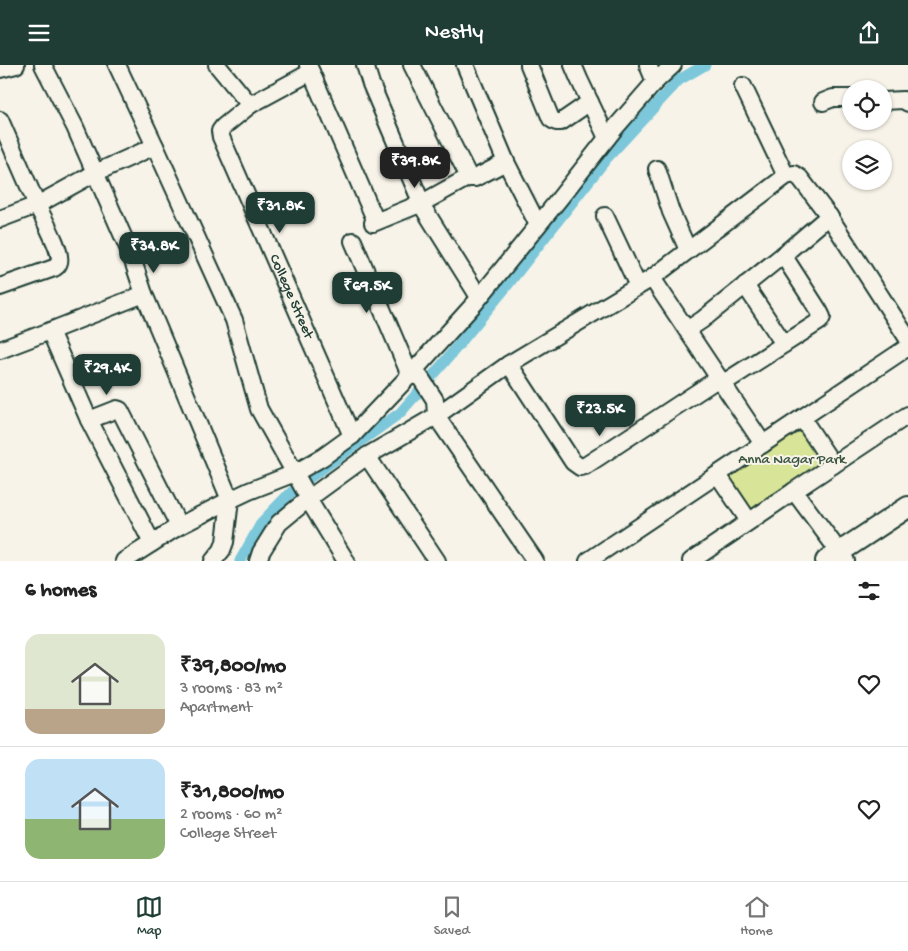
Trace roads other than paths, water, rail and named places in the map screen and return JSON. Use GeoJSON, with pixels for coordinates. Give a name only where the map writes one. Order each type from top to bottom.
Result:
{"type":"FeatureCollection","features":[{"type":"Feature","properties":{"kind":"main road"},"geometry":{"type":"LineString","coordinates":[[840,559],[908,507]]}},
{"type":"Feature","properties":{"kind":"main road"},"geometry":{"type":"LineString","coordinates":[[840,559],[908,522]]}},
{"type":"Feature","properties":{"kind":"street"},"geometry":{"type":"LineString","coordinates":[[0,69],[16,65]]}},
{"type":"Feature","properties":{"kind":"street"},"geometry":{"type":"LineString","coordinates":[[43,65],[75,127],[130,252],[144,294],[230,500],[225,542],[222,551],[214,561]]}},
{"type":"Feature","properties":{"kind":"street"},"geometry":{"type":"LineString","coordinates":[[117,65],[234,320],[259,409],[307,496],[346,561]]}},
{"type":"Feature","properties":{"kind":"street"},"geometry":{"type":"LineString","coordinates":[[217,65],[250,105]]}},
{"type":"Feature","properties":{"kind":"street"},"geometry":{"type":"LineString","coordinates":[[365,65],[371,84],[424,209],[479,297]]}},
{"type":"Feature","properties":{"kind":"street"},"geometry":{"type":"LineString","coordinates":[[412,65],[469,177]]}},
{"type":"Feature","properties":{"kind":"street"},"geometry":{"type":"LineString","coordinates":[[465,65],[506,162],[538,225]]}},
{"type":"Feature","properties":{"kind":"street"},"geometry":{"type":"LineString","coordinates":[[529,65],[551,119],[556,122],[561,121],[590,102]]}},
{"type":"Feature","properties":{"kind":"street"},"geometry":{"type":"LineString","coordinates":[[574,65],[607,138]]}},
{"type":"Feature","properties":{"kind":"street"},"geometry":{"type":"LineString","coordinates":[[648,65],[655,83]]}},
{"type":"Feature","properties":{"kind":"street"},"geometry":{"type":"LineString","coordinates":[[124,561],[179,526],[230,500],[249,491],[296,475],[352,436],[415,376],[607,138],[673,65]]}},
{"type":"Feature","properties":{"kind":"street"},"geometry":{"type":"LineString","coordinates":[[310,69],[374,217],[373,223],[422,203],[469,177],[474,178],[506,162]]}},
{"type":"Feature","properties":{"kind":"street","name":"College Street"},"geometry":{"type":"LineString","coordinates":[[310,69],[250,105],[223,127],[220,131],[220,137],[352,436]]}},
{"type":"Feature","properties":{"kind":"street"},"geometry":{"type":"LineString","coordinates":[[743,86],[786,175]]}},
{"type":"Feature","properties":{"kind":"street"},"geometry":{"type":"LineString","coordinates":[[823,102],[833,98],[842,98]]}},
{"type":"Feature","properties":{"kind":"street"},"geometry":{"type":"LineString","coordinates":[[892,101],[903,100],[908,103]]}},
{"type":"Feature","properties":{"kind":"street"},"geometry":{"type":"LineString","coordinates":[[0,120],[7,154],[37,205],[60,252],[60,261],[54,268],[0,287]]}},
{"type":"Feature","properties":{"kind":"street"},"geometry":{"type":"LineString","coordinates":[[0,219],[37,205],[95,173],[155,146]]}},
{"type":"Feature","properties":{"kind":"street"},"geometry":{"type":"LineString","coordinates":[[657,169],[671,212],[688,251]]}},
{"type":"Feature","properties":{"kind":"street"},"geometry":{"type":"LineString","coordinates":[[258,561],[261,552],[279,523],[307,496],[367,456],[436,417],[509,364],[645,282],[786,175],[794,174],[800,178],[828,216],[908,339]]}},
{"type":"Feature","properties":{"kind":"street"},"geometry":{"type":"LineString","coordinates":[[605,216],[645,282],[687,331],[763,444]]}},
{"type":"Feature","properties":{"kind":"street"},"geometry":{"type":"LineString","coordinates":[[687,331],[783,255],[828,216]]}},
{"type":"Feature","properties":{"kind":"street"},"geometry":{"type":"LineString","coordinates":[[353,241],[415,376],[435,400],[436,417],[535,561]]}},
{"type":"Feature","properties":{"kind":"street"},"geometry":{"type":"LineString","coordinates":[[509,364],[573,462],[580,467],[585,466],[820,321],[822,317],[820,311],[783,255]]}},
{"type":"Feature","properties":{"kind":"street"},"geometry":{"type":"LineString","coordinates":[[745,285],[784,344]]}},
{"type":"Feature","properties":{"kind":"street"},"geometry":{"type":"LineString","coordinates":[[0,350],[144,294]]}},
{"type":"Feature","properties":{"kind":"street"},"geometry":{"type":"LineString","coordinates":[[50,331],[89,420],[152,543]]}},
{"type":"Feature","properties":{"kind":"street"},"geometry":{"type":"LineString","coordinates":[[588,561],[908,347]]}},
{"type":"Feature","properties":{"kind":"street"},"geometry":{"type":"LineString","coordinates":[[89,420],[117,409],[120,411],[179,526]]}},
{"type":"Feature","properties":{"kind":"street"},"geometry":{"type":"LineString","coordinates":[[690,561],[908,415]]}},
{"type":"Feature","properties":{"kind":"street"},"geometry":{"type":"LineString","coordinates":[[802,418],[833,465]]}},
{"type":"Feature","properties":{"kind":"street"},"geometry":{"type":"LineString","coordinates":[[367,456],[437,561]]}},
{"type":"Feature","properties":{"kind":"street"},"geometry":{"type":"LineString","coordinates":[[718,475],[749,521]]}},
{"type":"Feature","properties":{"kind":"street"},"geometry":{"type":"LineString","coordinates":[[794,491],[840,559]]}},
{"type":"Feature","properties":{"kind":"waterway"},"geometry":{"type":"LineString","coordinates":[[240,561],[262,522],[287,496],[400,413],[502,292],[606,159],[679,80],[705,65]]}},
{"type":"Feature","properties":{"kind":"park label","name":"Anna Nagar Park"},"geometry":{"type":"Point","coordinates":[792,460]}}]}
